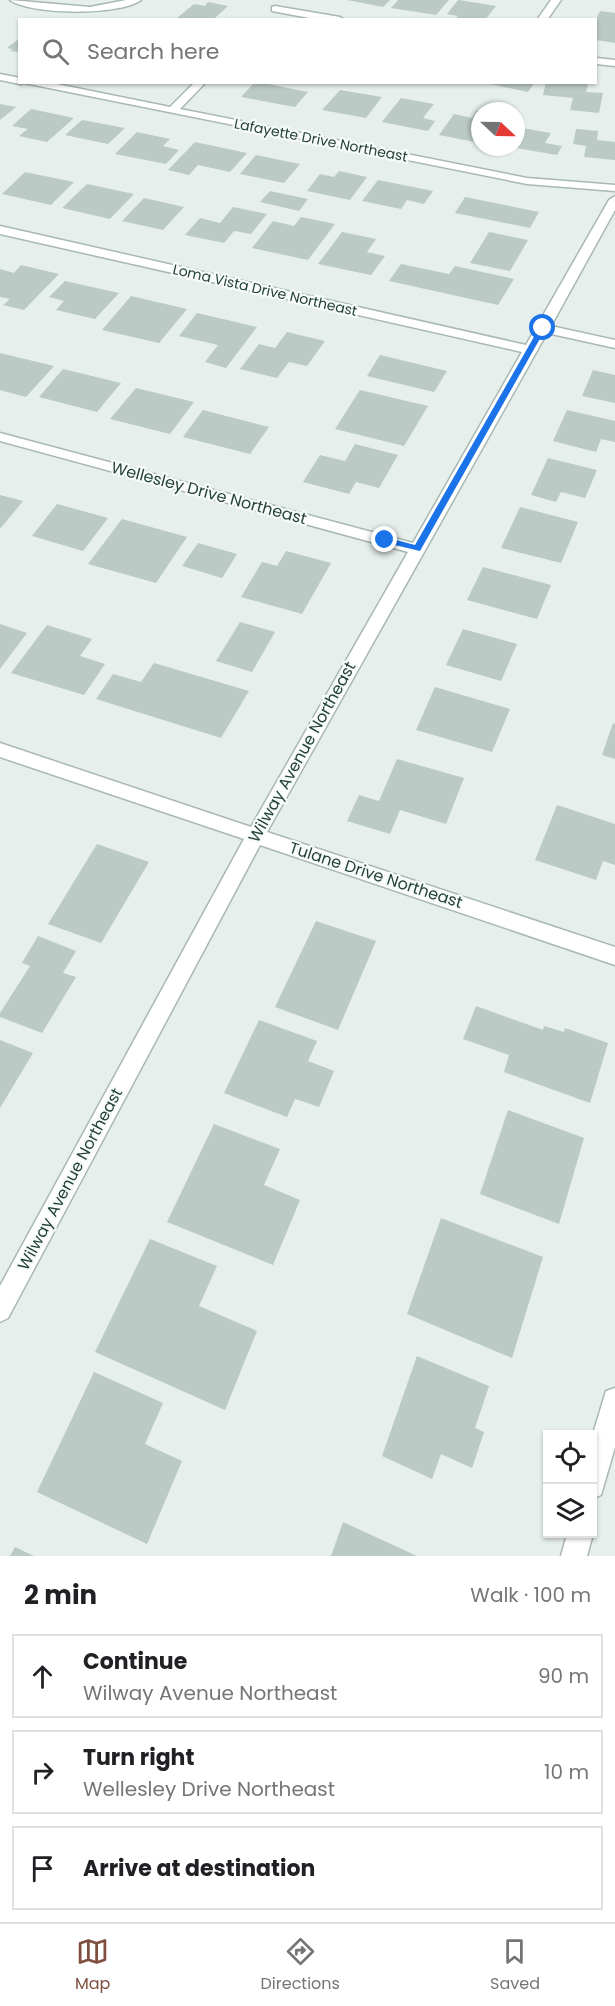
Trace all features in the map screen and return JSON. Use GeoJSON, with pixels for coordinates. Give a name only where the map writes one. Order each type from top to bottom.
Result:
{"type":"FeatureCollection","features":[{"type":"Feature","properties":{"kind":"street"},"geometry":{"type":"LineString","coordinates":[[15,0],[64,9],[101,10],[136,0]]}},
{"type":"Feature","properties":{"kind":"street"},"geometry":{"type":"LineString","coordinates":[[284,0],[272,11],[325,18]]}},
{"type":"Feature","properties":{"kind":"street"},"geometry":{"type":"LineString","coordinates":[[543,18],[556,0]]}},
{"type":"Feature","properties":{"kind":"street"},"geometry":{"type":"LineString","coordinates":[[597,62],[615,63]]}},
{"type":"Feature","properties":{"kind":"street"},"geometry":{"type":"LineString","coordinates":[[0,77],[18,81]]}},
{"type":"Feature","properties":{"kind":"street","name":"Lafayette Drive Northeast"},"geometry":{"type":"LineString","coordinates":[[39,84],[527,181],[615,188]]}},
{"type":"Feature","properties":{"kind":"street"},"geometry":{"type":"LineString","coordinates":[[173,110],[199,84]]}},
{"type":"Feature","properties":{"kind":"street","name":"Wilway Avenue Northeast"},"geometry":{"type":"LineString","coordinates":[[0,1310],[256,835],[615,200]]}},
{"type":"Feature","properties":{"kind":"street","name":"Loma Vista Drive Northeast"},"geometry":{"type":"LineString","coordinates":[[0,230],[530,350]]}},
{"type":"Feature","properties":{"kind":"street"},"geometry":{"type":"LineString","coordinates":[[543,328],[615,344]]}},
{"type":"Feature","properties":{"kind":"street","name":"Wellesley Drive Northeast"},"geometry":{"type":"LineString","coordinates":[[0,437],[417,549]]}},
{"type":"Feature","properties":{"kind":"street","name":"Tulane Drive Northeast"},"geometry":{"type":"LineString","coordinates":[[0,750],[615,956]]}},
{"type":"Feature","properties":{"kind":"street"},"geometry":{"type":"LineString","coordinates":[[593,1484],[615,1400]]}},
{"type":"Feature","properties":{"kind":"street"},"geometry":{"type":"LineString","coordinates":[[574,1556],[579,1538]]}},
{"type":"Feature","properties":{"kind":"building"},"geometry":{"type":"Polygon","coordinates":[[[347,0],[390,0],[383,7],[347,0]]]}},
{"type":"Feature","properties":{"kind":"building"},"geometry":{"type":"Polygon","coordinates":[[[398,0],[449,0],[436,15],[391,8],[398,0]]]}},
{"type":"Feature","properties":{"kind":"building"},"geometry":{"type":"Polygon","coordinates":[[[458,0],[496,6],[487,18],[456,18],[458,16],[447,14],[458,0]]]}},
{"type":"Feature","properties":{"kind":"building"},"geometry":{"type":"Polygon","coordinates":[[[208,2],[228,6],[215,18],[177,18],[194,4],[205,6],[208,2]]]}},
{"type":"Feature","properties":{"kind":"building"},"geometry":{"type":"Polygon","coordinates":[[[600,11],[615,13],[615,43],[597,40],[596,18],[600,11]]]}},
{"type":"Feature","properties":{"kind":"building"},"geometry":{"type":"Polygon","coordinates":[[[18,40],[18,52],[10,51],[13,49],[7,48],[18,40]]]}},
{"type":"Feature","properties":{"kind":"building"},"geometry":{"type":"Polygon","coordinates":[[[253,84],[268,84],[308,92],[295,107],[241,97],[253,84]]]}},
{"type":"Feature","properties":{"kind":"building"},"geometry":{"type":"Polygon","coordinates":[[[490,84],[534,84],[528,92],[490,84]]]}},
{"type":"Feature","properties":{"kind":"building"},"geometry":{"type":"Polygon","coordinates":[[[546,84],[588,84],[586,92],[603,93],[599,113],[570,110],[573,98],[543,95],[546,84]]]}},
{"type":"Feature","properties":{"kind":"building"},"geometry":{"type":"Polygon","coordinates":[[[340,90],[382,97],[366,118],[322,110],[340,90]]]}},
{"type":"Feature","properties":{"kind":"building"},"geometry":{"type":"Polygon","coordinates":[[[401,98],[434,104],[423,118],[435,121],[428,131],[382,122],[401,98]]]}},
{"type":"Feature","properties":{"kind":"building"},"geometry":{"type":"Polygon","coordinates":[[[0,104],[16,107],[0,120],[0,104]]]}},
{"type":"Feature","properties":{"kind":"building"},"geometry":{"type":"Polygon","coordinates":[[[31,109],[74,118],[47,142],[19,136],[28,129],[12,126],[31,109]]]}},
{"type":"Feature","properties":{"kind":"building"},"geometry":{"type":"Polygon","coordinates":[[[454,114],[471,118],[471,141],[439,135],[454,114]]]}},
{"type":"Feature","properties":{"kind":"building"},"geometry":{"type":"Polygon","coordinates":[[[82,120],[125,128],[108,144],[65,135],[82,120]]]}},
{"type":"Feature","properties":{"kind":"building"},"geometry":{"type":"Polygon","coordinates":[[[525,129],[551,133],[545,143],[562,146],[557,155],[525,150],[525,129]]]}},
{"type":"Feature","properties":{"kind":"building"},"geometry":{"type":"Polygon","coordinates":[[[576,129],[598,131],[597,140],[615,142],[615,160],[584,157],[586,146],[573,144],[576,129]]]}},
{"type":"Feature","properties":{"kind":"building"},"geometry":{"type":"Polygon","coordinates":[[[137,132],[170,139],[163,146],[179,150],[166,164],[115,154],[137,132]]]}},
{"type":"Feature","properties":{"kind":"building"},"geometry":{"type":"Polygon","coordinates":[[[195,142],[247,153],[230,172],[198,165],[189,175],[168,170],[195,142]]]}},
{"type":"Feature","properties":{"kind":"building"},"geometry":{"type":"Polygon","coordinates":[[[256,155],[300,164],[284,183],[240,174],[256,155]]]}},
{"type":"Feature","properties":{"kind":"building"},"geometry":{"type":"Polygon","coordinates":[[[339,171],[367,177],[350,200],[307,191],[320,174],[334,177],[339,171]]]}},
{"type":"Feature","properties":{"kind":"building"},"geometry":{"type":"Polygon","coordinates":[[[25,172],[74,182],[51,205],[2,194],[25,172]]]}},
{"type":"Feature","properties":{"kind":"building"},"geometry":{"type":"Polygon","coordinates":[[[378,180],[433,191],[424,204],[407,200],[401,209],[362,201],[378,180]]]}},
{"type":"Feature","properties":{"kind":"building"},"geometry":{"type":"Polygon","coordinates":[[[87,184],[134,194],[110,219],[62,208],[87,184]]]}},
{"type":"Feature","properties":{"kind":"building"},"geometry":{"type":"Polygon","coordinates":[[[270,191],[308,199],[299,211],[260,202],[270,191]]]}},
{"type":"Feature","properties":{"kind":"building"},"geometry":{"type":"Polygon","coordinates":[[[465,197],[539,212],[530,228],[455,213],[465,197]]]}},
{"type":"Feature","properties":{"kind":"building"},"geometry":{"type":"Polygon","coordinates":[[[144,198],[184,207],[163,230],[122,221],[144,198]]]}},
{"type":"Feature","properties":{"kind":"building"},"geometry":{"type":"Polygon","coordinates":[[[233,207],[267,214],[251,234],[234,231],[224,243],[185,235],[200,218],[220,223],[233,207]]]}},
{"type":"Feature","properties":{"kind":"building"},"geometry":{"type":"Polygon","coordinates":[[[301,217],[335,224],[308,260],[252,248],[273,221],[294,226],[301,217]]]}},
{"type":"Feature","properties":{"kind":"building"},"geometry":{"type":"Polygon","coordinates":[[[342,232],[376,239],[367,252],[385,256],[371,275],[318,264],[342,232]]]}},
{"type":"Feature","properties":{"kind":"building"},"geometry":{"type":"Polygon","coordinates":[[[489,232],[528,240],[510,271],[470,263],[489,232]]]}},
{"type":"Feature","properties":{"kind":"building"},"geometry":{"type":"Polygon","coordinates":[[[401,264],[449,274],[455,266],[514,279],[498,305],[389,281],[401,264]]]}},
{"type":"Feature","properties":{"kind":"building"},"geometry":{"type":"Polygon","coordinates":[[[21,265],[59,274],[24,310],[3,305],[10,299],[0,297],[0,269],[14,273],[21,265]]]}},
{"type":"Feature","properties":{"kind":"building"},"geometry":{"type":"Polygon","coordinates":[[[65,281],[119,293],[95,319],[56,310],[64,301],[49,297],[65,281]]]}},
{"type":"Feature","properties":{"kind":"building"},"geometry":{"type":"Polygon","coordinates":[[[131,296],[187,309],[159,343],[102,330],[131,296]]]}},
{"type":"Feature","properties":{"kind":"building"},"geometry":{"type":"Polygon","coordinates":[[[197,313],[257,327],[226,368],[205,362],[218,345],[179,336],[197,313]]]}},
{"type":"Feature","properties":{"kind":"building"},"geometry":{"type":"Polygon","coordinates":[[[287,332],[325,341],[307,366],[289,362],[277,378],[240,369],[259,344],[275,348],[287,332]]]}},
{"type":"Feature","properties":{"kind":"building"},"geometry":{"type":"Polygon","coordinates":[[[0,353],[54,366],[26,397],[0,390],[0,353]]]}},
{"type":"Feature","properties":{"kind":"building"},"geometry":{"type":"Polygon","coordinates":[[[380,355],[447,371],[434,392],[367,376],[380,355]]]}},
{"type":"Feature","properties":{"kind":"building"},"geometry":{"type":"Polygon","coordinates":[[[63,369],[121,383],[97,412],[39,397],[63,369]]]}},
{"type":"Feature","properties":{"kind":"building"},"geometry":{"type":"Polygon","coordinates":[[[593,370],[615,375],[615,403],[582,396],[593,370]]]}},
{"type":"Feature","properties":{"kind":"building"},"geometry":{"type":"Polygon","coordinates":[[[136,388],[194,402],[170,434],[110,419],[136,388]]]}},
{"type":"Feature","properties":{"kind":"building"},"geometry":{"type":"Polygon","coordinates":[[[360,390],[428,406],[404,446],[335,429],[360,390]]]}},
{"type":"Feature","properties":{"kind":"building"},"geometry":{"type":"Polygon","coordinates":[[[203,410],[269,427],[250,454],[183,437],[203,410]]]}},
{"type":"Feature","properties":{"kind":"building"},"geometry":{"type":"Polygon","coordinates":[[[567,410],[615,421],[615,442],[601,439],[596,452],[553,441],[567,410]]]}},
{"type":"Feature","properties":{"kind":"building"},"geometry":{"type":"Polygon","coordinates":[[[355,444],[398,455],[379,488],[356,482],[349,494],[303,482],[320,455],[345,461],[355,444]]]}},
{"type":"Feature","properties":{"kind":"building"},"geometry":{"type":"Polygon","coordinates":[[[548,458],[597,470],[585,498],[561,492],[556,502],[531,495],[548,458]]]}},
{"type":"Feature","properties":{"kind":"building"},"geometry":{"type":"Polygon","coordinates":[[[0,495],[23,501],[0,529],[0,495]]]}},
{"type":"Feature","properties":{"kind":"building"},"geometry":{"type":"Polygon","coordinates":[[[57,504],[108,518],[83,551],[32,536],[57,504]]]}},
{"type":"Feature","properties":{"kind":"building"},"geometry":{"type":"Polygon","coordinates":[[[520,507],[578,522],[561,563],[501,548],[520,507]]]}},
{"type":"Feature","properties":{"kind":"building"},"geometry":{"type":"Polygon","coordinates":[[[122,519],[187,537],[156,583],[88,564],[122,519]]]}},
{"type":"Feature","properties":{"kind":"building"},"geometry":{"type":"Polygon","coordinates":[[[198,543],[237,554],[222,578],[182,566],[198,543]]]}},
{"type":"Feature","properties":{"kind":"building"},"geometry":{"type":"Polygon","coordinates":[[[286,551],[331,563],[302,614],[241,597],[262,562],[277,566],[286,551]]]}},
{"type":"Feature","properties":{"kind":"building"},"geometry":{"type":"Polygon","coordinates":[[[483,567],[551,585],[537,619],[467,600],[483,567]]]}},
{"type":"Feature","properties":{"kind":"building"},"geometry":{"type":"Polygon","coordinates":[[[240,622],[275,632],[252,672],[216,661],[240,622]]]}},
{"type":"Feature","properties":{"kind":"building"},"geometry":{"type":"Polygon","coordinates":[[[0,624],[27,633],[0,669],[0,624]]]}},
{"type":"Feature","properties":{"kind":"building"},"geometry":{"type":"Polygon","coordinates":[[[47,625],[92,639],[80,656],[105,664],[84,695],[11,673],[47,625]]]}},
{"type":"Feature","properties":{"kind":"building"},"geometry":{"type":"Polygon","coordinates":[[[463,629],[517,644],[501,681],[446,665],[463,629]]]}},
{"type":"Feature","properties":{"kind":"building"},"geometry":{"type":"Polygon","coordinates":[[[154,663],[249,691],[221,738],[96,699],[113,674],[141,682],[154,663]]]}},
{"type":"Feature","properties":{"kind":"building"},"geometry":{"type":"Polygon","coordinates":[[[435,687],[510,709],[492,752],[416,730],[435,687]]]}},
{"type":"Feature","properties":{"kind":"building"},"geometry":{"type":"Polygon","coordinates":[[[613,723],[615,724],[615,759],[602,755],[613,723]]]}},
{"type":"Feature","properties":{"kind":"building"},"geometry":{"type":"Polygon","coordinates":[[[397,759],[464,778],[446,824],[400,810],[390,834],[347,821],[359,795],[379,801],[397,759]]]}},
{"type":"Feature","properties":{"kind":"building"},"geometry":{"type":"Polygon","coordinates":[[[557,805],[615,824],[615,865],[603,861],[596,880],[535,860],[557,805]]]}},
{"type":"Feature","properties":{"kind":"building"},"geometry":{"type":"Polygon","coordinates":[[[97,844],[149,862],[101,943],[48,924],[97,844]]]}},
{"type":"Feature","properties":{"kind":"building"},"geometry":{"type":"Polygon","coordinates":[[[316,921],[376,941],[338,1030],[275,1007],[316,921]]]}},
{"type":"Feature","properties":{"kind":"building"},"geometry":{"type":"Polygon","coordinates":[[[38,936],[76,951],[63,973],[76,977],[42,1033],[0,1017],[0,1013],[30,966],[22,963],[38,936]]]}},
{"type":"Feature","properties":{"kind":"building"},"geometry":{"type":"Polygon","coordinates":[[[476,1006],[543,1030],[544,1026],[564,1032],[565,1028],[608,1043],[590,1103],[504,1072],[509,1055],[463,1039],[476,1006]]]}},
{"type":"Feature","properties":{"kind":"building"},"geometry":{"type":"Polygon","coordinates":[[[259,1020],[317,1041],[308,1061],[334,1071],[319,1107],[295,1099],[287,1117],[224,1093],[259,1020]]]}},
{"type":"Feature","properties":{"kind":"building"},"geometry":{"type":"Polygon","coordinates":[[[0,1040],[33,1053],[0,1108],[0,1040]]]}},
{"type":"Feature","properties":{"kind":"building"},"geometry":{"type":"Polygon","coordinates":[[[508,1110],[584,1138],[559,1224],[480,1194],[508,1110]]]}},
{"type":"Feature","properties":{"kind":"building"},"geometry":{"type":"Polygon","coordinates":[[[214,1124],[280,1149],[264,1185],[300,1200],[273,1265],[167,1222],[214,1124]]]}},
{"type":"Feature","properties":{"kind":"building"},"geometry":{"type":"Polygon","coordinates":[[[441,1218],[543,1257],[512,1358],[407,1314],[441,1218]]]}},
{"type":"Feature","properties":{"kind":"building"},"geometry":{"type":"Polygon","coordinates":[[[150,1239],[217,1266],[199,1306],[257,1331],[225,1410],[95,1352],[150,1239]]]}},
{"type":"Feature","properties":{"kind":"building"},"geometry":{"type":"Polygon","coordinates":[[[417,1356],[489,1386],[475,1428],[484,1432],[472,1468],[441,1454],[432,1479],[382,1456],[417,1356]]]}},
{"type":"Feature","properties":{"kind":"building"},"geometry":{"type":"Polygon","coordinates":[[[94,1372],[163,1403],[145,1444],[182,1461],[147,1544],[37,1492],[94,1372]]]}},
{"type":"Feature","properties":{"kind":"building"},"geometry":{"type":"Polygon","coordinates":[[[343,1522],[417,1556],[331,1556],[343,1522]]]}},
{"type":"Feature","properties":{"kind":"building"},"geometry":{"type":"Polygon","coordinates":[[[15,1547],[34,1556],[10,1556],[15,1547]]]}},
{"type":"Feature","properties":{"kind":"route"},"geometry":{"type":"LineString","coordinates":[[385,540],[417,549],[543,328]]}}]}
